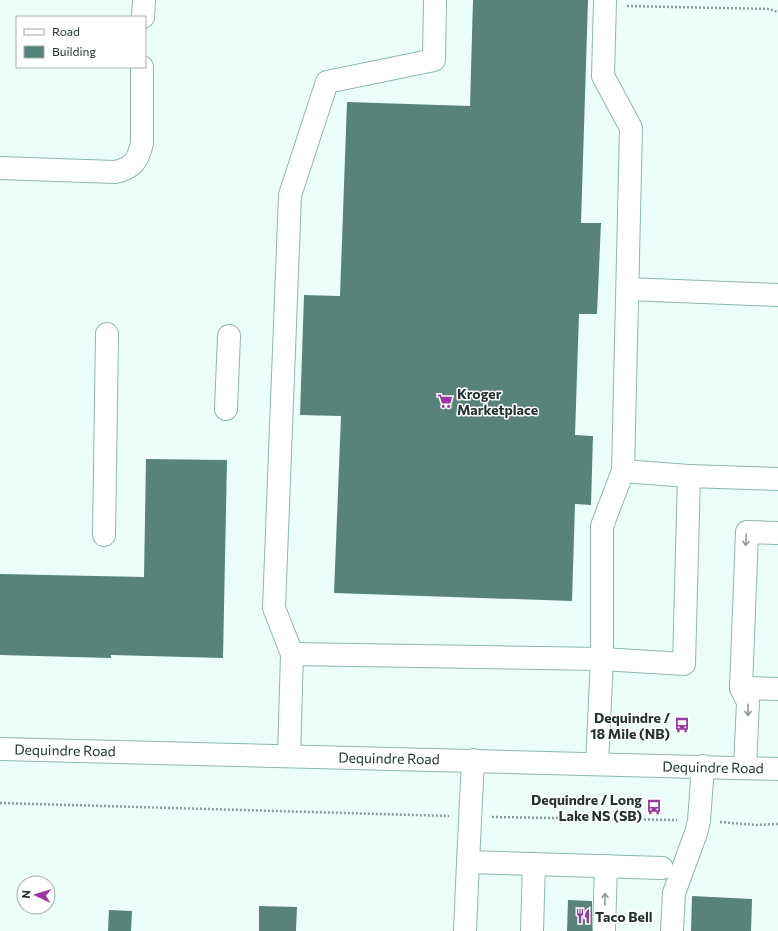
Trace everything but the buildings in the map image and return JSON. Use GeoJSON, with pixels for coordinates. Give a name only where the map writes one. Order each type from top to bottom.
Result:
{"type":"FeatureCollection","features":[{"type":"Feature","properties":{"kind":"main road"},"geometry":{"type":"LineString","coordinates":[[143,16],[144,0]]}},
{"type":"Feature","properties":{"kind":"main road"},"geometry":{"type":"LineString","coordinates":[[289,756],[292,702],[292,654],[274,608],[290,195],[327,82],[434,60],[435,0]]}},
{"type":"Feature","properties":{"kind":"main road"},"geometry":{"type":"LineString","coordinates":[[597,764],[602,660],[602,526],[623,471],[631,128],[603,76],[604,0]]}},
{"type":"Feature","properties":{"kind":"main road"},"geometry":{"type":"LineString","coordinates":[[0,168],[114,172],[125,170],[134,164],[140,153],[142,143],[142,68]]}},
{"type":"Feature","properties":{"kind":"main road"},"geometry":{"type":"LineString","coordinates":[[628,289],[778,295]]}},
{"type":"Feature","properties":{"kind":"main road"},"geometry":{"type":"LineString","coordinates":[[104,535],[107,334]]}},
{"type":"Feature","properties":{"kind":"main road"},"geometry":{"type":"LineString","coordinates":[[226,409],[229,336]]}},
{"type":"Feature","properties":{"kind":"main road"},"geometry":{"type":"LineString","coordinates":[[623,471],[689,476],[778,479]]}},
{"type":"Feature","properties":{"kind":"main road"},"geometry":{"type":"LineString","coordinates":[[292,654],[602,660],[684,664],[689,476]]}},
{"type":"Feature","properties":{"kind":"main road"},"geometry":{"type":"LineString","coordinates":[[745,768],[748,702],[742,688],[747,532],[778,533]]}},
{"type":"Feature","properties":{"kind":"main road"},"geometry":{"type":"LineString","coordinates":[[742,688],[778,689]]}},
{"type":"Feature","properties":{"kind":"main road","name":"Dequindre Road"},"geometry":{"type":"LineString","coordinates":[[0,749],[778,769]]}},
{"type":"Feature","properties":{"kind":"main road"},"geometry":{"type":"LineString","coordinates":[[465,931],[473,760]]}},
{"type":"Feature","properties":{"kind":"main road"},"geometry":{"type":"LineString","coordinates":[[672,931],[674,893],[696,834],[699,821],[703,766]]}},
{"type":"Feature","properties":{"kind":"main road"},"geometry":{"type":"LineString","coordinates":[[468,862],[662,868]]}},
{"type":"Feature","properties":{"kind":"main road"},"geometry":{"type":"LineString","coordinates":[[532,931],[534,864]]}},
{"type":"Feature","properties":{"kind":"main road"},"geometry":{"type":"LineString","coordinates":[[604,931],[606,866]]}},
{"type":"Feature","properties":{"kind":"path"},"geometry":{"type":"LineString","coordinates":[[627,10],[627,5],[770,9],[778,12]]}},
{"type":"Feature","properties":{"kind":"path"},"geometry":{"type":"LineString","coordinates":[[0,803],[451,816]]}},
{"type":"Feature","properties":{"kind":"path"},"geometry":{"type":"LineString","coordinates":[[491,816],[680,820]]}},
{"type":"Feature","properties":{"kind":"path"},"geometry":{"type":"LineString","coordinates":[[718,822],[756,825],[778,824]]}},
{"type":"Feature","properties":{"kind":"place","name":"Kroger Marketplace"},"geometry":{"type":"Point","coordinates":[445,401]}},
{"type":"Feature","properties":{"kind":"place","name":"Dequindre / 18 Mile (NB)"},"geometry":{"type":"Point","coordinates":[682,725]}},
{"type":"Feature","properties":{"kind":"place","name":"Dequindre / Long Lake NS (SB)"},"geometry":{"type":"Point","coordinates":[654,807]}},
{"type":"Feature","properties":{"kind":"place","name":"Taco Bell"},"geometry":{"type":"Point","coordinates":[583,916]}}]}
